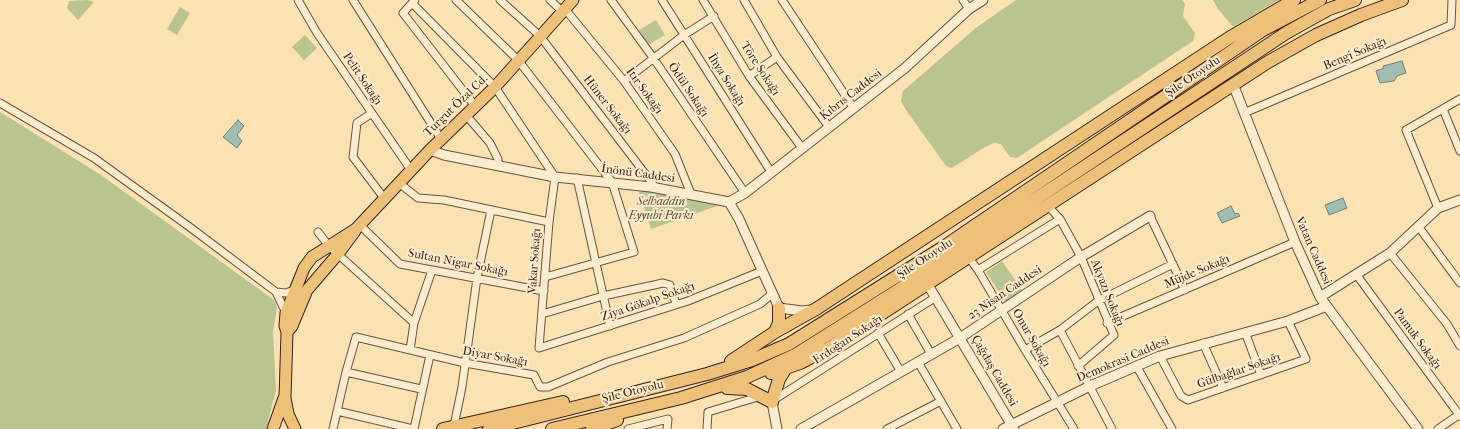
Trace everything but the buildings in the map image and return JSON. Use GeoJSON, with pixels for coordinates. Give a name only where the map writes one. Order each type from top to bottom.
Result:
{"type":"FeatureCollection","features":[{"type":"Feature","properties":{"kind":"highway"},"geometry":{"type":"LineString","coordinates":[[707,374],[746,352],[775,332],[816,309],[1229,38],[1294,0]]}},
{"type":"Feature","properties":{"kind":"highway","name":"Şile Otoyolu"},"geometry":{"type":"LineString","coordinates":[[489,429],[642,389],[707,374],[752,360],[789,344],[942,248],[1263,30],[1320,0]]}},
{"type":"Feature","properties":{"kind":"highway","name":"Şile Otoyolu"},"geometry":{"type":"LineString","coordinates":[[552,429],[643,408],[708,389],[747,377],[795,355],[900,289],[1286,33],[1329,9],[1355,0]]}},
{"type":"Feature","properties":{"kind":"highway"},"geometry":{"type":"LineString","coordinates":[[747,377],[785,369],[829,348],[969,258],[1233,84],[1316,35],[1361,15],[1402,0]]}},
{"type":"Feature","properties":{"kind":"highway"},"geometry":{"type":"LineString","coordinates":[[775,332],[779,323],[779,308]]}},
{"type":"Feature","properties":{"kind":"highway"},"geometry":{"type":"LineString","coordinates":[[708,389],[738,387],[747,389],[767,399],[795,355]]}},
{"type":"Feature","properties":{"kind":"highway"},"geometry":{"type":"LineString","coordinates":[[443,429],[556,403],[642,389]]}},
{"type":"Feature","properties":{"kind":"highway"},"geometry":{"type":"LineString","coordinates":[[592,429],[608,424],[643,408]]}},
{"type":"Feature","properties":{"kind":"main road","name":"Turgut Özal Cd."},"geometry":{"type":"LineString","coordinates":[[287,332],[292,326],[307,290],[338,254],[358,227],[430,150],[495,87],[573,0]]}},
{"type":"Feature","properties":{"kind":"main road","name":"Turgut Özal Cd."},"geometry":{"type":"LineString","coordinates":[[285,398],[287,332],[285,326],[286,313],[294,290],[308,262],[358,227]]}},
{"type":"Feature","properties":{"kind":"main road"},"geometry":{"type":"LineString","coordinates":[[274,429],[285,398]]}},
{"type":"Feature","properties":{"kind":"main road"},"geometry":{"type":"LineString","coordinates":[[285,398],[288,414],[295,429]]}},
{"type":"Feature","properties":{"kind":"street","name":"Pelit Sokağı"},"geometry":{"type":"LineString","coordinates":[[298,0],[318,33],[411,170]]}},
{"type":"Feature","properties":{"kind":"street"},"geometry":{"type":"LineString","coordinates":[[353,0],[441,139]]}},
{"type":"Feature","properties":{"kind":"street"},"geometry":{"type":"LineString","coordinates":[[456,0],[518,60],[612,182],[634,252],[545,277]]}},
{"type":"Feature","properties":{"kind":"street","name":"Hüner Sokağı"},"geometry":{"type":"LineString","coordinates":[[500,0],[540,36],[656,188]]}},
{"type":"Feature","properties":{"kind":"street","name":"Itır Sokağı"},"geometry":{"type":"LineString","coordinates":[[550,0],[564,10],[624,81],[675,154],[691,194]]}},
{"type":"Feature","properties":{"kind":"street","name":"Ödül Sokağı"},"geometry":{"type":"LineString","coordinates":[[611,0],[654,59],[745,193]]}},
{"type":"Feature","properties":{"kind":"street","name":"İhya Sokağı"},"geometry":{"type":"LineString","coordinates":[[662,0],[771,172]]}},
{"type":"Feature","properties":{"kind":"street","name":"Töre Sokağı"},"geometry":{"type":"LineString","coordinates":[[703,0],[749,76],[802,148]]}},
{"type":"Feature","properties":{"kind":"street"},"geometry":{"type":"LineString","coordinates":[[744,0],[777,57],[829,127]]}},
{"type":"Feature","properties":{"kind":"street"},"geometry":{"type":"LineString","coordinates":[[782,0],[853,107]]}},
{"type":"Feature","properties":{"kind":"street"},"geometry":{"type":"LineString","coordinates":[[964,0],[969,8]]}},
{"type":"Feature","properties":{"kind":"street","name":"Kıbrıs Caddesi"},"geometry":{"type":"LineString","coordinates":[[729,202],[745,193],[853,107],[905,68],[969,8],[983,0]]}},
{"type":"Feature","properties":{"kind":"street","name":"Bengi Sokağı"},"geometry":{"type":"LineString","coordinates":[[1244,113],[1451,25],[1452,0]]}},
{"type":"Feature","properties":{"kind":"street"},"geometry":{"type":"LineString","coordinates":[[475,106],[403,13],[413,1],[495,87],[555,177]]}},
{"type":"Feature","properties":{"kind":"street"},"geometry":{"type":"LineString","coordinates":[[624,81],[684,35],[714,16]]}},
{"type":"Feature","properties":{"kind":"street"},"geometry":{"type":"LineString","coordinates":[[749,76],[777,57]]}},
{"type":"Feature","properties":{"kind":"street","name":"Vatan Caddesi"},"geometry":{"type":"LineString","coordinates":[[1233,84],[1295,242],[1320,297],[1418,429]]}},
{"type":"Feature","properties":{"kind":"street"},"geometry":{"type":"LineString","coordinates":[[1438,208],[1406,130],[1460,99]]}},
{"type":"Feature","properties":{"kind":"street"},"geometry":{"type":"LineString","coordinates":[[0,103],[94,158],[276,292],[286,313]]}},
{"type":"Feature","properties":{"kind":"street"},"geometry":{"type":"LineString","coordinates":[[1444,108],[1460,151]]}},
{"type":"Feature","properties":{"kind":"street"},"geometry":{"type":"LineString","coordinates":[[372,113],[356,123],[353,157],[384,198]]}},
{"type":"Feature","properties":{"kind":"street"},"geometry":{"type":"LineString","coordinates":[[466,115],[490,143],[498,159],[498,165]]}},
{"type":"Feature","properties":{"kind":"street","name":"İnönü Caddesi"},"geometry":{"type":"LineString","coordinates":[[430,150],[444,155],[555,177],[577,178],[656,188],[729,202]]}},
{"type":"Feature","properties":{"kind":"street","name":"Vakar Sokağı"},"geometry":{"type":"LineString","coordinates":[[539,348],[549,222],[555,177]]}},
{"type":"Feature","properties":{"kind":"street"},"geometry":{"type":"LineString","coordinates":[[577,178],[610,326]]}},
{"type":"Feature","properties":{"kind":"street"},"geometry":{"type":"LineString","coordinates":[[399,183],[418,198],[444,200],[549,222]]}},
{"type":"Feature","properties":{"kind":"street"},"geometry":{"type":"LineString","coordinates":[[1320,297],[1390,253],[1438,208],[1460,200]]}},
{"type":"Feature","properties":{"kind":"street"},"geometry":{"type":"LineString","coordinates":[[729,202],[739,219],[779,308],[802,311],[816,309]]}},
{"type":"Feature","properties":{"kind":"street","name":"Akyazı Sokağı"},"geometry":{"type":"LineString","coordinates":[[1048,206],[1060,219],[1081,257],[1107,323],[1114,335],[1078,366]]}},
{"type":"Feature","properties":{"kind":"street"},"geometry":{"type":"LineString","coordinates":[[455,421],[477,278],[491,210]]}},
{"type":"Feature","properties":{"kind":"street","name":"23 Nisan Caddesi"},"geometry":{"type":"LineString","coordinates":[[801,429],[960,338],[1081,257],[1150,216],[1185,290]]}},
{"type":"Feature","properties":{"kind":"street"},"geometry":{"type":"LineString","coordinates":[[978,270],[1060,219]]}},
{"type":"Feature","properties":{"kind":"street"},"geometry":{"type":"LineString","coordinates":[[1418,226],[1460,283]]}},
{"type":"Feature","properties":{"kind":"street","name":"Sultan Nigar Sokağı"},"geometry":{"type":"LineString","coordinates":[[358,227],[400,264],[544,291]]}},
{"type":"Feature","properties":{"kind":"street"},"geometry":{"type":"LineString","coordinates":[[318,232],[329,246],[414,323]]}},
{"type":"Feature","properties":{"kind":"street","name":"Müjde Sokağı"},"geometry":{"type":"LineString","coordinates":[[1107,323],[1295,242]]}},
{"type":"Feature","properties":{"kind":"street"},"geometry":{"type":"LineString","coordinates":[[1390,253],[1446,324],[1460,346]]}},
{"type":"Feature","properties":{"kind":"street","name":"Onur Sokağı"},"geometry":{"type":"LineString","coordinates":[[969,258],[978,270],[1074,429]]}},
{"type":"Feature","properties":{"kind":"street"},"geometry":{"type":"LineString","coordinates":[[1025,350],[1060,330],[1098,301],[1173,264]]}},
{"type":"Feature","properties":{"kind":"street"},"geometry":{"type":"LineString","coordinates":[[410,350],[414,323],[432,270]]}},
{"type":"Feature","properties":{"kind":"street","name":"Ziya Gökalp Sokağı"},"geometry":{"type":"LineString","coordinates":[[539,348],[676,304],[762,271]]}},
{"type":"Feature","properties":{"kind":"street","name":"Pamuk Sokağı"},"geometry":{"type":"LineString","coordinates":[[1356,274],[1460,415]]}},
{"type":"Feature","properties":{"kind":"street"},"geometry":{"type":"LineString","coordinates":[[542,314],[603,296],[666,283],[670,285],[676,304]]}},
{"type":"Feature","properties":{"kind":"street","name":"Çağdaş Caddesi"},"geometry":{"type":"LineString","coordinates":[[928,284],[960,338],[1009,427]]}},
{"type":"Feature","properties":{"kind":"street"},"geometry":{"type":"LineString","coordinates":[[276,292],[286,293],[294,290]]}},
{"type":"Feature","properties":{"kind":"street","name":"Diyar Sokağı"},"geometry":{"type":"LineString","coordinates":[[333,429],[346,372],[356,337],[465,363],[534,375],[540,387],[548,387],[608,362],[684,338],[760,304],[773,293]]}},
{"type":"Feature","properties":{"kind":"street","name":"Erdoğan Sokağı"},"geometry":{"type":"LineString","coordinates":[[707,429],[708,412],[767,399],[936,297]]}},
{"type":"Feature","properties":{"kind":"street","name":"Demokrasi Caddesi"},"geometry":{"type":"LineString","coordinates":[[1009,427],[1088,387],[1160,356],[1288,321],[1327,306]]}},
{"type":"Feature","properties":{"kind":"street"},"geometry":{"type":"LineString","coordinates":[[908,314],[931,354]]}},
{"type":"Feature","properties":{"kind":"street","name":"Gülbağlar Sokağı"},"geometry":{"type":"LineString","coordinates":[[1160,356],[1181,396],[1188,400],[1306,359],[1288,321]]}},
{"type":"Feature","properties":{"kind":"street"},"geometry":{"type":"LineString","coordinates":[[1060,330],[1088,387],[1112,429]]}},
{"type":"Feature","properties":{"kind":"street"},"geometry":{"type":"LineString","coordinates":[[1245,332],[1261,375]]}},
{"type":"Feature","properties":{"kind":"street"},"geometry":{"type":"LineString","coordinates":[[878,333],[901,372]]}},
{"type":"Feature","properties":{"kind":"street"},"geometry":{"type":"LineString","coordinates":[[1203,343],[1223,388]]}},
{"type":"Feature","properties":{"kind":"street"},"geometry":{"type":"LineString","coordinates":[[337,411],[414,429],[421,389],[430,355]]}},
{"type":"Feature","properties":{"kind":"street"},"geometry":{"type":"LineString","coordinates":[[918,362],[957,429]]}},
{"type":"Feature","properties":{"kind":"street"},"geometry":{"type":"LineString","coordinates":[[1137,367],[1172,429]]}},
{"type":"Feature","properties":{"kind":"street"},"geometry":{"type":"LineString","coordinates":[[346,372],[421,389]]}},
{"type":"Feature","properties":{"kind":"street"},"geometry":{"type":"LineString","coordinates":[[767,399],[777,429]]}},
{"type":"Feature","properties":{"kind":"street"},"geometry":{"type":"LineString","coordinates":[[887,429],[941,401]]}},
{"type":"Feature","properties":{"kind":"street"},"geometry":{"type":"LineString","coordinates":[[1438,429],[1460,415]]}},
{"type":"Feature","properties":{"kind":"street"},"geometry":{"type":"LineString","coordinates":[[628,429],[668,419],[667,429]]}},
{"type":"Feature","properties":{"kind":"green space"},"geometry":{"type":"Polygon","coordinates":[[[87,0],[94,2],[78,20],[67,8],[69,1],[87,0]]]}},
{"type":"Feature","properties":{"kind":"green space"},"geometry":{"type":"Polygon","coordinates":[[[1016,0],[1182,0],[1185,4],[1183,16],[1195,33],[1193,41],[1017,158],[1010,157],[1001,144],[994,143],[952,168],[946,166],[906,110],[901,101],[903,91],[977,27],[1016,0]]]}},
{"type":"Feature","properties":{"kind":"green space"},"geometry":{"type":"Polygon","coordinates":[[[1213,0],[1279,0],[1233,27],[1218,9],[1213,0]]]}},
{"type":"Feature","properties":{"kind":"green space"},"geometry":{"type":"Polygon","coordinates":[[[180,7],[190,13],[177,35],[167,29],[180,7]]]}},
{"type":"Feature","properties":{"kind":"green space"},"geometry":{"type":"Polygon","coordinates":[[[656,20],[665,35],[648,45],[639,30],[656,20]]]}},
{"type":"Feature","properties":{"kind":"green space"},"geometry":{"type":"Polygon","coordinates":[[[305,35],[317,48],[304,60],[292,47],[305,35]]]}},
{"type":"Feature","properties":{"kind":"green space"},"geometry":{"type":"Polygon","coordinates":[[[0,112],[101,175],[274,300],[277,307],[273,332],[276,390],[266,429],[0,429],[0,112]]]}},
{"type":"Feature","properties":{"kind":"green space","name":"Selhaddin Eyyubi Parkı"},"geometry":{"type":"Polygon","coordinates":[[[638,189],[720,205],[651,229],[638,189]]]}},
{"type":"Feature","properties":{"kind":"green space"},"geometry":{"type":"Polygon","coordinates":[[[1002,261],[1024,293],[1007,304],[986,272],[1002,261]]]}},
{"type":"Feature","properties":{"kind":"shaded area"},"geometry":{"type":"Polygon","coordinates":[[[1402,61],[1406,73],[1397,76],[1394,81],[1380,83],[1376,71],[1384,68],[1383,66],[1402,61]]]}},
{"type":"Feature","properties":{"kind":"shaded area"},"geometry":{"type":"Polygon","coordinates":[[[238,120],[244,126],[237,135],[242,141],[237,148],[223,137],[238,120]]]}},
{"type":"Feature","properties":{"kind":"shaded area"},"geometry":{"type":"Polygon","coordinates":[[[1343,198],[1347,208],[1329,215],[1325,205],[1343,198]]]}},
{"type":"Feature","properties":{"kind":"shaded area"},"geometry":{"type":"Polygon","coordinates":[[[1231,206],[1235,214],[1238,213],[1240,216],[1222,223],[1217,213],[1231,206]]]}}]}
